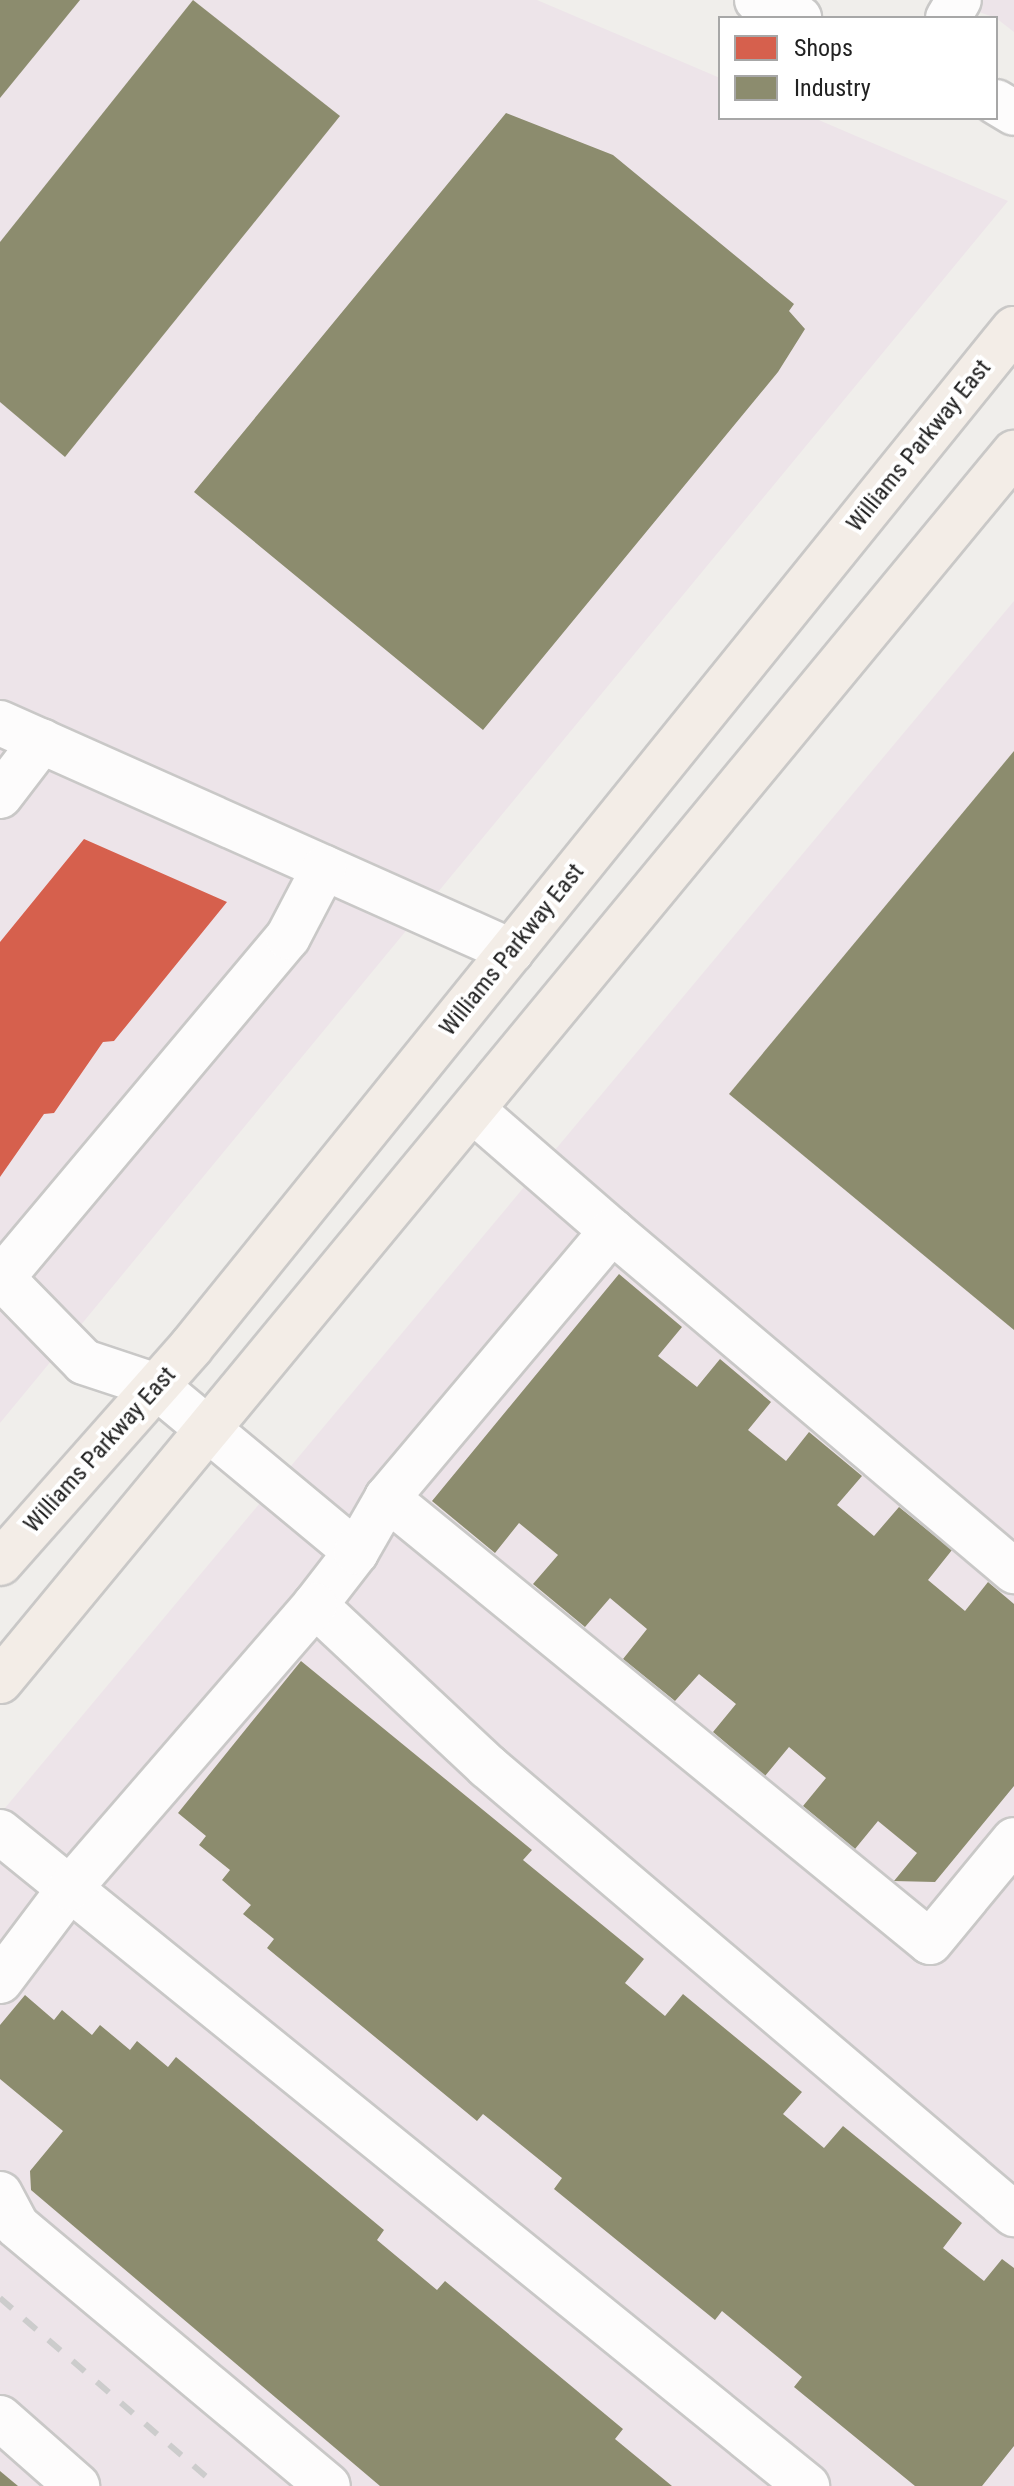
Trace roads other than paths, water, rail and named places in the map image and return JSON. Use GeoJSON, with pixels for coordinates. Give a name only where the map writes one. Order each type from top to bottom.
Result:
{"type":"FeatureCollection","features":[{"type":"Feature","properties":{"kind":"main road","name":"Williams Parkway East"},"geometry":{"type":"LineString","coordinates":[[0,1563],[156,1386],[1014,329]]}},
{"type":"Feature","properties":{"kind":"main road"},"geometry":{"type":"LineString","coordinates":[[0,1681],[211,1432],[1014,453]]}},
{"type":"Feature","properties":{"kind":"street"},"geometry":{"type":"LineString","coordinates":[[757,0],[794,16]]}},
{"type":"Feature","properties":{"kind":"street"},"geometry":{"type":"LineString","coordinates":[[0,723],[511,951]]}},
{"type":"Feature","properties":{"kind":"street"},"geometry":{"type":"LineString","coordinates":[[0,796],[42,741]]}},
{"type":"Feature","properties":{"kind":"street"},"geometry":{"type":"LineString","coordinates":[[324,868],[288,937],[1,1279],[84,1362],[156,1386],[356,1552]]}},
{"type":"Feature","properties":{"kind":"street"},"geometry":{"type":"LineString","coordinates":[[475,1112],[1014,1571]]}},
{"type":"Feature","properties":{"kind":"street"},"geometry":{"type":"LineString","coordinates":[[0,1981],[70,1888],[315,1605],[356,1552],[387,1498],[612,1231]]}},
{"type":"Feature","properties":{"kind":"street"},"geometry":{"type":"LineString","coordinates":[[387,1498],[930,1942],[1014,1840]]}},
{"type":"Feature","properties":{"kind":"street"},"geometry":{"type":"LineString","coordinates":[[315,1605],[487,1766],[1014,2214]]}},
{"type":"Feature","properties":{"kind":"street"},"geometry":{"type":"LineString","coordinates":[[0,1832],[807,2486]]}},
{"type":"Feature","properties":{"kind":"street"},"geometry":{"type":"LineString","coordinates":[[0,2194],[17,2226],[328,2486]]}},
{"type":"Feature","properties":{"kind":"street"},"geometry":{"type":"LineString","coordinates":[[0,2418],[77,2486]]}},
{"type":"Feature","properties":{"kind":"railway"},"geometry":{"type":"LineString","coordinates":[[0,2298],[217,2486]]}}]}
